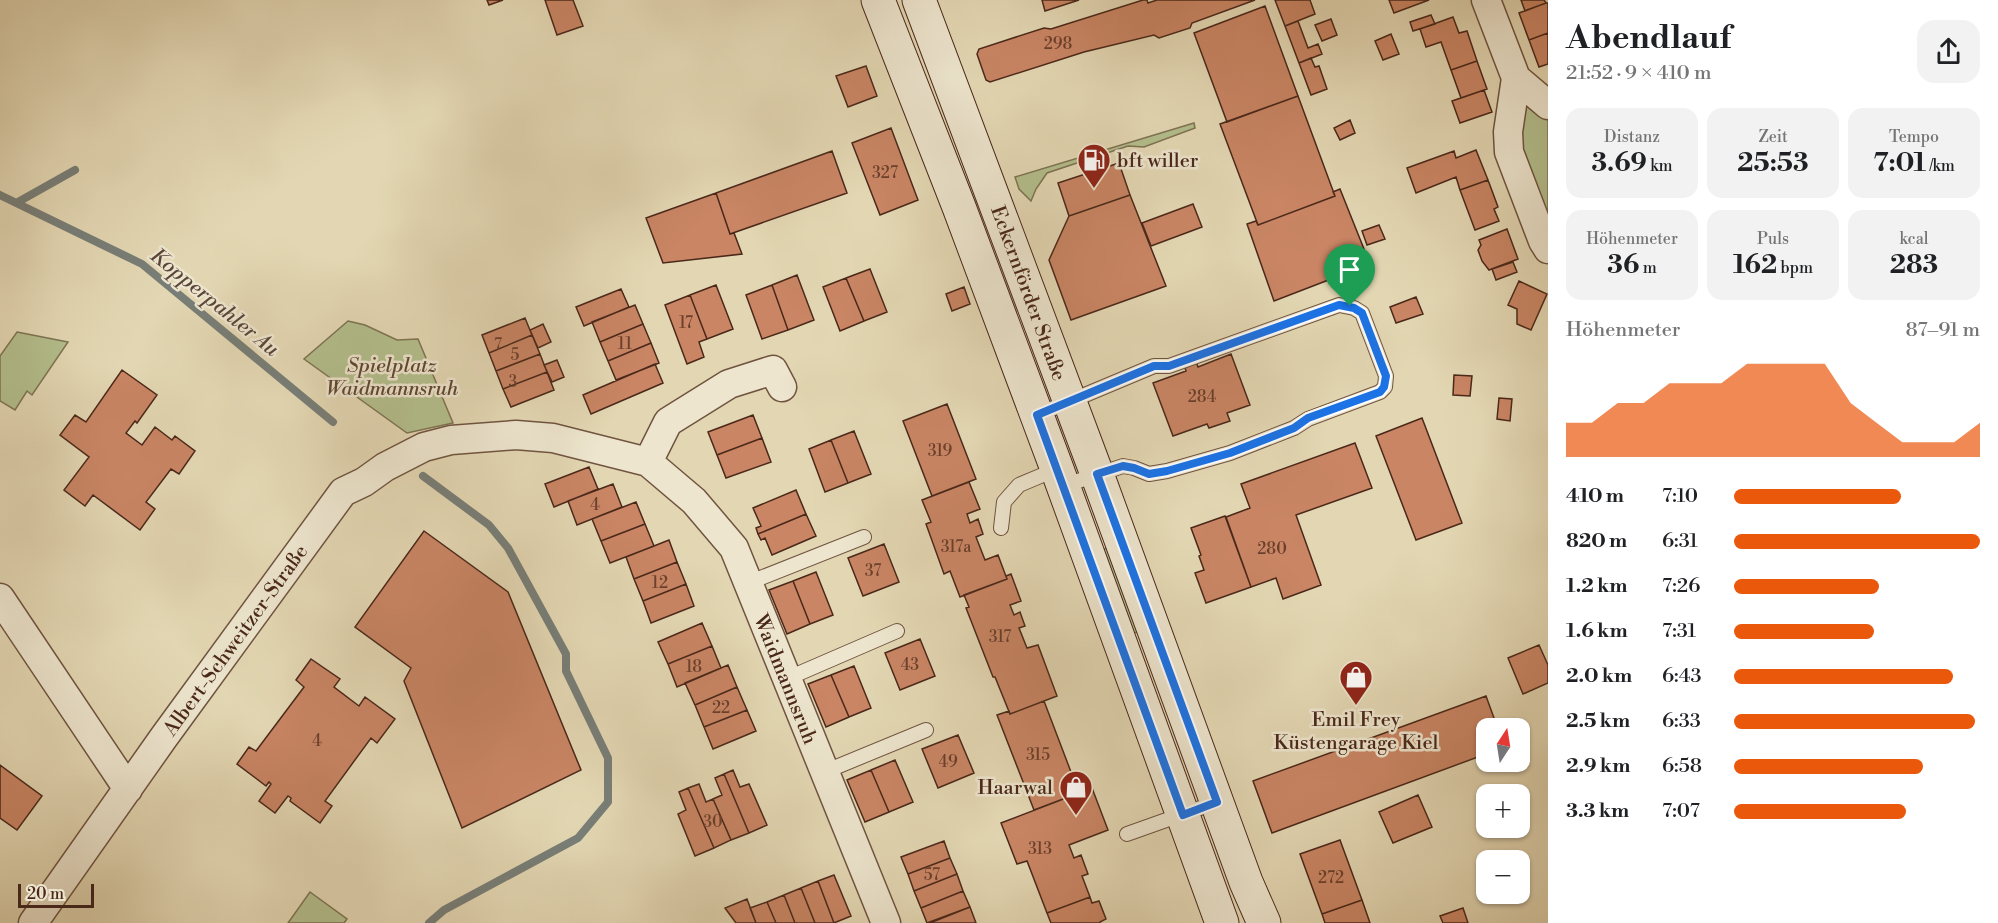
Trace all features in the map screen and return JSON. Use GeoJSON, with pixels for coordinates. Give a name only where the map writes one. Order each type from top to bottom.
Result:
{"type":"FeatureCollection","features":[{"type":"Feature","properties":{"kind":"main road","name":"Eckernförder Straße"},"geometry":{"type":"LineString","coordinates":[[878,0],[937,106],[994,199],[1264,923]]}},
{"type":"Feature","properties":{"kind":"main road","name":"Eckernförder Straße"},"geometry":{"type":"LineString","coordinates":[[919,0],[937,106],[959,207],[1222,923]]}},
{"type":"Feature","properties":{"kind":"street"},"geometry":{"type":"LineString","coordinates":[[1486,0],[1516,78],[1548,105]]}},
{"type":"Feature","properties":{"kind":"street"},"geometry":{"type":"LineString","coordinates":[[1516,78],[1508,132],[1509,152],[1548,249]]}},
{"type":"Feature","properties":{"kind":"street"},"geometry":{"type":"LineString","coordinates":[[648,462],[668,422],[729,384],[773,370],[782,387]]}},
{"type":"Feature","properties":{"kind":"street","name":"Waidmannsruh"},"geometry":{"type":"LineString","coordinates":[[343,492],[424,447],[476,436],[516,435],[553,438],[648,462],[694,501],[734,548],[886,923]]}},
{"type":"Feature","properties":{"kind":"street","name":"Albert-Schweitzer-Straße"},"geometry":{"type":"LineString","coordinates":[[33,923],[343,492]]}},
{"type":"Feature","properties":{"kind":"street"},"geometry":{"type":"LineString","coordinates":[[0,598],[128,789]]}},
{"type":"Feature","properties":{"kind":"lane"},"geometry":{"type":"LineString","coordinates":[[1001,528],[1004,502],[1018,484],[1097,474],[1123,466],[1149,474],[1230,453],[1294,428],[1308,418],[1380,392],[1384,387],[1386,376],[1362,313],[1354,308],[1339,305],[1169,366],[1154,366],[1037,415]]}},
{"type":"Feature","properties":{"kind":"lane"},"geometry":{"type":"LineString","coordinates":[[748,583],[864,537]]}},
{"type":"Feature","properties":{"kind":"lane"},"geometry":{"type":"LineString","coordinates":[[786,679],[897,631]]}},
{"type":"Feature","properties":{"kind":"lane"},"geometry":{"type":"LineString","coordinates":[[824,772],[926,730]]}},
{"type":"Feature","properties":{"kind":"lane"},"geometry":{"type":"LineString","coordinates":[[1127,834],[1217,802]]}},
{"type":"Feature","properties":{"kind":"green space"},"geometry":{"type":"Polygon","coordinates":[[[1525,99],[1548,116],[1548,228],[1517,145],[1525,99]]]}},
{"type":"Feature","properties":{"kind":"green space"},"geometry":{"type":"Polygon","coordinates":[[[1194,123],[1195,128],[1144,147],[1128,146],[1047,173],[1031,201],[1019,189],[1015,177],[1194,123]]]}},
{"type":"Feature","properties":{"kind":"green space","name":"Spielplatz Waidmannsruh"},"geometry":{"type":"Polygon","coordinates":[[[348,321],[365,325],[397,340],[418,339],[453,423],[407,433],[304,359],[348,321]]]}},
{"type":"Feature","properties":{"kind":"green space"},"geometry":{"type":"Polygon","coordinates":[[[17,332],[68,342],[32,395],[27,391],[15,410],[0,401],[0,356],[17,332]]]}},
{"type":"Feature","properties":{"kind":"green space"},"geometry":{"type":"Polygon","coordinates":[[[1109,549],[1138,632],[1133,633],[1103,550],[1109,549]]]}},
{"type":"Feature","properties":{"kind":"green space"},"geometry":{"type":"Polygon","coordinates":[[[310,892],[347,919],[344,923],[288,923],[310,892]]]}},
{"type":"Feature","properties":{"kind":"building"},"geometry":{"type":"Polygon","coordinates":[[[487,0],[503,0],[489,5],[487,0]]]}},
{"type":"Feature","properties":{"kind":"building"},"geometry":{"type":"Polygon","coordinates":[[[545,0],[573,0],[583,26],[557,35],[545,0]]]}},
{"type":"Feature","properties":{"kind":"building"},"geometry":{"type":"Polygon","coordinates":[[[1042,0],[1079,0],[1045,11],[1042,0]]]}},
{"type":"Feature","properties":{"kind":"building"},"geometry":{"type":"Polygon","coordinates":[[[1147,0],[1148,3],[1157,0],[1255,0],[1192,23],[1190,28],[1159,38],[1154,35],[1084,52],[990,82],[986,80],[977,54],[979,49],[1147,0]]]}},
{"type":"Feature","properties":{"kind":"building"},"geometry":{"type":"Polygon","coordinates":[[[1275,0],[1310,0],[1315,14],[1285,26],[1275,0]]]}},
{"type":"Feature","properties":{"kind":"building"},"geometry":{"type":"Polygon","coordinates":[[[1389,0],[1429,0],[1394,13],[1389,0]]]}},
{"type":"Feature","properties":{"kind":"building"},"geometry":{"type":"Polygon","coordinates":[[[1521,0],[1544,0],[1546,3],[1525,11],[1521,0]]]}},
{"type":"Feature","properties":{"kind":"building"},"geometry":{"type":"Polygon","coordinates":[[[1548,3],[1548,33],[1529,40],[1519,13],[1548,3]]]}},
{"type":"Feature","properties":{"kind":"building"},"geometry":{"type":"Polygon","coordinates":[[[1265,6],[1298,96],[1227,122],[1194,33],[1265,6]]]}},
{"type":"Feature","properties":{"kind":"building"},"geometry":{"type":"Polygon","coordinates":[[[1431,15],[1435,24],[1413,31],[1410,22],[1431,15]]]}},
{"type":"Feature","properties":{"kind":"building"},"geometry":{"type":"Polygon","coordinates":[[[1453,17],[1459,33],[1467,31],[1477,61],[1451,70],[1441,42],[1426,47],[1420,29],[1453,17]]]}},
{"type":"Feature","properties":{"kind":"building"},"geometry":{"type":"Polygon","coordinates":[[[1331,19],[1337,35],[1322,41],[1315,25],[1331,19]]]}},
{"type":"Feature","properties":{"kind":"building"},"geometry":{"type":"Polygon","coordinates":[[[1298,21],[1308,48],[1318,44],[1322,54],[1299,63],[1285,26],[1298,21]]]}},
{"type":"Feature","properties":{"kind":"building"},"geometry":{"type":"Polygon","coordinates":[[[1548,33],[1548,64],[1539,67],[1529,40],[1548,33]]]}},
{"type":"Feature","properties":{"kind":"building"},"geometry":{"type":"Polygon","coordinates":[[[1391,34],[1399,54],[1383,60],[1375,41],[1391,34]]]}},
{"type":"Feature","properties":{"kind":"building"},"geometry":{"type":"Polygon","coordinates":[[[1311,58],[1315,67],[1319,66],[1327,89],[1311,95],[1299,63],[1311,58]]]}},
{"type":"Feature","properties":{"kind":"building"},"geometry":{"type":"Polygon","coordinates":[[[1477,61],[1487,89],[1461,98],[1451,70],[1477,61]]]}},
{"type":"Feature","properties":{"kind":"building"},"geometry":{"type":"Polygon","coordinates":[[[866,66],[877,96],[848,107],[836,76],[866,66]]]}},
{"type":"Feature","properties":{"kind":"building"},"geometry":{"type":"Polygon","coordinates":[[[1484,90],[1492,112],[1460,123],[1452,101],[1484,90]]]}},
{"type":"Feature","properties":{"kind":"building"},"geometry":{"type":"Polygon","coordinates":[[[1298,96],[1335,196],[1258,225],[1220,124],[1298,96]]]}},
{"type":"Feature","properties":{"kind":"building"},"geometry":{"type":"Polygon","coordinates":[[[1350,120],[1355,133],[1340,140],[1334,128],[1350,120]]]}},
{"type":"Feature","properties":{"kind":"building"},"geometry":{"type":"Polygon","coordinates":[[[891,128],[918,200],[880,215],[852,143],[891,128]]]}},
{"type":"Feature","properties":{"kind":"building"},"geometry":{"type":"Polygon","coordinates":[[[1476,150],[1488,180],[1460,190],[1456,177],[1416,193],[1407,168],[1454,151],[1456,158],[1476,150]]]}},
{"type":"Feature","properties":{"kind":"building"},"geometry":{"type":"Polygon","coordinates":[[[832,151],[847,193],[730,234],[716,193],[832,151]]]}},
{"type":"Feature","properties":{"kind":"building","name":"bft willer"},"geometry":{"type":"Polygon","coordinates":[[[1119,163],[1130,195],[1069,216],[1058,183],[1119,163]]]}},
{"type":"Feature","properties":{"kind":"building"},"geometry":{"type":"Polygon","coordinates":[[[1488,180],[1498,207],[1494,209],[1499,221],[1475,230],[1460,190],[1488,180]]]}},
{"type":"Feature","properties":{"kind":"building"},"geometry":{"type":"Polygon","coordinates":[[[1340,189],[1370,264],[1274,301],[1247,224],[1256,221],[1258,225],[1335,196],[1333,192],[1340,189]]]}},
{"type":"Feature","properties":{"kind":"building"},"geometry":{"type":"Polygon","coordinates":[[[716,193],[730,234],[734,233],[742,254],[663,263],[646,218],[716,193]]]}},
{"type":"Feature","properties":{"kind":"building"},"geometry":{"type":"Polygon","coordinates":[[[1130,195],[1166,286],[1071,320],[1049,260],[1069,216],[1130,195]]]}},
{"type":"Feature","properties":{"kind":"building"},"geometry":{"type":"Polygon","coordinates":[[[1193,204],[1202,227],[1151,246],[1142,223],[1193,204]]]}},
{"type":"Feature","properties":{"kind":"building"},"geometry":{"type":"Polygon","coordinates":[[[1379,225],[1385,239],[1367,245],[1362,231],[1379,225]]]}},
{"type":"Feature","properties":{"kind":"building"},"geometry":{"type":"Polygon","coordinates":[[[1507,229],[1518,259],[1489,270],[1478,250],[1481,245],[1479,240],[1507,229]]]}},
{"type":"Feature","properties":{"kind":"building"},"geometry":{"type":"Polygon","coordinates":[[[1513,262],[1517,272],[1496,280],[1492,269],[1513,262]]]}},
{"type":"Feature","properties":{"kind":"building"},"geometry":{"type":"Polygon","coordinates":[[[870,269],[887,312],[864,321],[846,278],[870,269]]]}},
{"type":"Feature","properties":{"kind":"building"},"geometry":{"type":"Polygon","coordinates":[[[797,275],[814,320],[788,330],[772,285],[797,275]]]}},
{"type":"Feature","properties":{"kind":"building"},"geometry":{"type":"Polygon","coordinates":[[[846,278],[864,321],[840,331],[823,287],[846,278]]]}},
{"type":"Feature","properties":{"kind":"building"},"geometry":{"type":"Polygon","coordinates":[[[1519,281],[1547,294],[1531,330],[1517,324],[1517,309],[1508,305],[1519,281]]]}},
{"type":"Feature","properties":{"kind":"building"},"geometry":{"type":"Polygon","coordinates":[[[716,285],[733,329],[707,339],[690,295],[716,285]]]}},
{"type":"Feature","properties":{"kind":"building"},"geometry":{"type":"Polygon","coordinates":[[[772,285],[788,330],[762,339],[746,295],[772,285]]]}},
{"type":"Feature","properties":{"kind":"building"},"geometry":{"type":"Polygon","coordinates":[[[964,287],[970,304],[952,311],[946,294],[964,287]]]}},
{"type":"Feature","properties":{"kind":"building"},"geometry":{"type":"Polygon","coordinates":[[[621,289],[629,307],[584,326],[576,307],[621,289]]]}},
{"type":"Feature","properties":{"kind":"building"},"geometry":{"type":"Polygon","coordinates":[[[690,295],[707,339],[699,342],[704,357],[687,364],[665,305],[690,295]]]}},
{"type":"Feature","properties":{"kind":"building"},"geometry":{"type":"Polygon","coordinates":[[[1416,297],[1423,314],[1396,323],[1390,307],[1416,297]]]}},
{"type":"Feature","properties":{"kind":"building"},"geometry":{"type":"Polygon","coordinates":[[[635,305],[643,324],[600,342],[592,322],[635,305]]]}},
{"type":"Feature","properties":{"kind":"building"},"geometry":{"type":"Polygon","coordinates":[[[525,318],[532,335],[489,353],[482,335],[525,318]]]}},
{"type":"Feature","properties":{"kind":"building"},"geometry":{"type":"Polygon","coordinates":[[[543,324],[551,342],[538,348],[530,330],[543,324]]]}},
{"type":"Feature","properties":{"kind":"building"},"geometry":{"type":"Polygon","coordinates":[[[643,324],[651,343],[608,361],[600,342],[643,324]]]}},
{"type":"Feature","properties":{"kind":"building"},"geometry":{"type":"Polygon","coordinates":[[[532,335],[540,354],[496,371],[489,353],[532,335]]]}},
{"type":"Feature","properties":{"kind":"building"},"geometry":{"type":"Polygon","coordinates":[[[651,343],[659,363],[616,380],[608,361],[651,343]]]}},
{"type":"Feature","properties":{"kind":"building"},"geometry":{"type":"Polygon","coordinates":[[[540,354],[547,372],[503,389],[496,371],[540,354]]]}},
{"type":"Feature","properties":{"kind":"building"},"geometry":{"type":"Polygon","coordinates":[[[1231,354],[1250,405],[1227,413],[1230,421],[1209,428],[1207,424],[1173,436],[1153,383],[1186,371],[1184,365],[1196,361],[1198,367],[1231,354]]]}},
{"type":"Feature","properties":{"kind":"building"},"geometry":{"type":"Polygon","coordinates":[[[557,360],[564,377],[552,382],[544,365],[557,360]]]}},
{"type":"Feature","properties":{"kind":"building"},"geometry":{"type":"Polygon","coordinates":[[[655,364],[663,383],[591,414],[583,395],[655,364]]]}},
{"type":"Feature","properties":{"kind":"building"},"geometry":{"type":"Polygon","coordinates":[[[122,370],[157,395],[137,423],[135,421],[126,433],[142,445],[155,427],[172,440],[175,436],[195,451],[179,474],[171,469],[146,502],[155,509],[140,530],[93,495],[85,506],[64,490],[89,457],[60,435],[75,415],[86,422],[122,370]]]}},
{"type":"Feature","properties":{"kind":"building"},"geometry":{"type":"Polygon","coordinates":[[[547,372],[554,390],[511,407],[503,389],[547,372]]]}},
{"type":"Feature","properties":{"kind":"building"},"geometry":{"type":"Polygon","coordinates":[[[1454,375],[1472,376],[1470,396],[1453,395],[1454,375]]]}},
{"type":"Feature","properties":{"kind":"building"},"geometry":{"type":"Polygon","coordinates":[[[1499,398],[1512,399],[1510,421],[1497,419],[1499,398]]]}},
{"type":"Feature","properties":{"kind":"building"},"geometry":{"type":"Polygon","coordinates":[[[947,404],[976,479],[932,496],[903,421],[947,404]]]}},
{"type":"Feature","properties":{"kind":"building"},"geometry":{"type":"Polygon","coordinates":[[[753,415],[762,438],[717,455],[708,432],[753,415]]]}},
{"type":"Feature","properties":{"kind":"building"},"geometry":{"type":"Polygon","coordinates":[[[1422,418],[1462,523],[1416,540],[1376,436],[1422,418]]]}},
{"type":"Feature","properties":{"kind":"building"},"geometry":{"type":"Polygon","coordinates":[[[854,431],[871,474],[848,483],[831,440],[854,431]]]}},
{"type":"Feature","properties":{"kind":"building"},"geometry":{"type":"Polygon","coordinates":[[[762,438],[771,462],[726,478],[717,455],[762,438]]]}},
{"type":"Feature","properties":{"kind":"building"},"geometry":{"type":"Polygon","coordinates":[[[831,440],[848,483],[825,492],[809,449],[831,440]]]}},
{"type":"Feature","properties":{"kind":"building"},"geometry":{"type":"Polygon","coordinates":[[[1355,443],[1372,488],[1296,515],[1321,585],[1283,599],[1276,578],[1251,587],[1226,517],[1250,508],[1241,484],[1355,443]]]}},
{"type":"Feature","properties":{"kind":"building"},"geometry":{"type":"Polygon","coordinates":[[[589,467],[598,489],[554,507],[545,484],[589,467]]]}},
{"type":"Feature","properties":{"kind":"building"},"geometry":{"type":"Polygon","coordinates":[[[969,482],[980,509],[967,514],[970,523],[978,519],[983,534],[976,537],[985,560],[998,555],[1007,579],[960,597],[950,571],[944,574],[926,524],[931,522],[922,500],[969,482]]]}},
{"type":"Feature","properties":{"kind":"building"},"geometry":{"type":"Polygon","coordinates":[[[613,484],[622,507],[577,525],[568,501],[613,484]]]}},
{"type":"Feature","properties":{"kind":"building"},"geometry":{"type":"Polygon","coordinates":[[[796,490],[806,514],[758,534],[756,528],[761,526],[753,508],[796,490]]]}},
{"type":"Feature","properties":{"kind":"building"},"geometry":{"type":"Polygon","coordinates":[[[636,502],[645,524],[601,541],[592,519],[636,502]]]}},
{"type":"Feature","properties":{"kind":"building"},"geometry":{"type":"Polygon","coordinates":[[[806,514],[816,536],[772,555],[765,538],[761,540],[758,534],[806,514]]]}},
{"type":"Feature","properties":{"kind":"building"},"geometry":{"type":"Polygon","coordinates":[[[1225,516],[1251,587],[1206,603],[1195,573],[1204,570],[1191,528],[1225,516]]]}},
{"type":"Feature","properties":{"kind":"building"},"geometry":{"type":"Polygon","coordinates":[[[645,524],[654,546],[610,563],[601,541],[645,524]]]}},
{"type":"Feature","properties":{"kind":"building"},"geometry":{"type":"Polygon","coordinates":[[[424,531],[508,592],[581,770],[462,828],[404,681],[411,668],[355,627],[424,531]]]}},
{"type":"Feature","properties":{"kind":"building"},"geometry":{"type":"Polygon","coordinates":[[[669,540],[677,562],[634,579],[626,557],[669,540]]]}},
{"type":"Feature","properties":{"kind":"building"},"geometry":{"type":"Polygon","coordinates":[[[884,544],[899,582],[863,596],[848,558],[884,544]]]}},
{"type":"Feature","properties":{"kind":"building"},"geometry":{"type":"Polygon","coordinates":[[[677,562],[686,584],[643,601],[634,579],[677,562]]]}},
{"type":"Feature","properties":{"kind":"building"},"geometry":{"type":"Polygon","coordinates":[[[816,572],[833,615],[810,624],[793,581],[816,572]]]}},
{"type":"Feature","properties":{"kind":"building"},"geometry":{"type":"Polygon","coordinates":[[[1011,574],[1021,601],[1010,605],[1014,615],[1020,612],[1025,626],[1019,628],[1027,648],[1038,645],[1057,696],[1010,714],[966,608],[969,607],[964,595],[1007,579],[1006,576],[1011,574]]]}},
{"type":"Feature","properties":{"kind":"building"},"geometry":{"type":"Polygon","coordinates":[[[793,581],[810,624],[787,634],[769,590],[793,581]]]}},
{"type":"Feature","properties":{"kind":"building"},"geometry":{"type":"Polygon","coordinates":[[[686,584],[694,606],[651,623],[643,601],[686,584]]]}},
{"type":"Feature","properties":{"kind":"building"},"geometry":{"type":"Polygon","coordinates":[[[702,623],[712,646],[668,664],[658,642],[702,623]]]}},
{"type":"Feature","properties":{"kind":"building"},"geometry":{"type":"Polygon","coordinates":[[[920,639],[935,676],[900,690],[885,653],[920,639]]]}},
{"type":"Feature","properties":{"kind":"building"},"geometry":{"type":"Polygon","coordinates":[[[1539,645],[1548,665],[1548,683],[1523,694],[1508,658],[1539,645]]]}},
{"type":"Feature","properties":{"kind":"building"},"geometry":{"type":"Polygon","coordinates":[[[712,646],[721,668],[677,687],[668,664],[712,646]]]}},
{"type":"Feature","properties":{"kind":"building"},"geometry":{"type":"Polygon","coordinates":[[[311,659],[340,679],[334,687],[359,706],[365,697],[395,719],[377,743],[371,738],[325,801],[332,806],[320,823],[290,801],[291,798],[288,796],[275,813],[259,801],[271,784],[269,782],[266,786],[237,764],[249,747],[256,751],[304,687],[296,680],[311,659]]]}},
{"type":"Feature","properties":{"kind":"building"},"geometry":{"type":"Polygon","coordinates":[[[728,665],[737,687],[695,705],[685,683],[728,665]]]}},
{"type":"Feature","properties":{"kind":"building"},"geometry":{"type":"Polygon","coordinates":[[[854,666],[871,708],[849,717],[831,675],[854,666]]]}},
{"type":"Feature","properties":{"kind":"building"},"geometry":{"type":"Polygon","coordinates":[[[831,675],[849,717],[826,727],[808,684],[831,675]]]}},
{"type":"Feature","properties":{"kind":"building"},"geometry":{"type":"Polygon","coordinates":[[[737,687],[747,710],[704,727],[695,705],[737,687]]]}},
{"type":"Feature","properties":{"kind":"building"},"geometry":{"type":"Polygon","coordinates":[[[1486,696],[1494,718],[1476,718],[1476,758],[1272,833],[1253,781],[1486,696]]]}},
{"type":"Feature","properties":{"kind":"building"},"geometry":{"type":"Polygon","coordinates":[[[1044,701],[1079,793],[1034,810],[997,715],[1009,711],[1010,714],[1044,701]]]}},
{"type":"Feature","properties":{"kind":"building"},"geometry":{"type":"Polygon","coordinates":[[[747,710],[756,731],[713,749],[704,727],[747,710]]]}},
{"type":"Feature","properties":{"kind":"building"},"geometry":{"type":"Polygon","coordinates":[[[958,735],[974,773],[938,788],[922,749],[958,735]]]}},
{"type":"Feature","properties":{"kind":"building"},"geometry":{"type":"Polygon","coordinates":[[[895,760],[913,802],[889,812],[871,770],[895,760]]]}},
{"type":"Feature","properties":{"kind":"building"},"geometry":{"type":"Polygon","coordinates":[[[0,765],[42,796],[17,830],[0,818],[0,765]]]}},
{"type":"Feature","properties":{"kind":"building"},"geometry":{"type":"Polygon","coordinates":[[[733,770],[740,787],[749,784],[767,825],[749,833],[724,774],[733,770]]]}},
{"type":"Feature","properties":{"kind":"building"},"geometry":{"type":"Polygon","coordinates":[[[871,770],[889,812],[865,822],[847,780],[871,770]]]}},
{"type":"Feature","properties":{"kind":"building"},"geometry":{"type":"Polygon","coordinates":[[[724,774],[749,833],[731,840],[713,799],[722,795],[715,778],[724,774]]]}},
{"type":"Feature","properties":{"kind":"building"},"geometry":{"type":"Polygon","coordinates":[[[699,784],[706,802],[713,799],[731,840],[714,848],[688,788],[699,784]]]}},
{"type":"Feature","properties":{"kind":"building"},"geometry":{"type":"Polygon","coordinates":[[[688,788],[714,848],[695,856],[678,814],[686,810],[679,792],[688,788]]]}},
{"type":"Feature","properties":{"kind":"building"},"geometry":{"type":"Polygon","coordinates":[[[1092,788],[1108,830],[1069,845],[1074,858],[1081,855],[1088,874],[1082,876],[1090,897],[1047,913],[1027,861],[1017,864],[1001,823],[1092,788]]]}},
{"type":"Feature","properties":{"kind":"building"},"geometry":{"type":"Polygon","coordinates":[[[1418,795],[1432,827],[1393,843],[1379,812],[1418,795]]]}},
{"type":"Feature","properties":{"kind":"building"},"geometry":{"type":"Polygon","coordinates":[[[1340,840],[1362,900],[1322,914],[1300,854],[1340,840]]]}},
{"type":"Feature","properties":{"kind":"building"},"geometry":{"type":"Polygon","coordinates":[[[944,841],[950,858],[908,874],[901,857],[944,841]]]}},
{"type":"Feature","properties":{"kind":"building"},"geometry":{"type":"Polygon","coordinates":[[[950,858],[957,874],[914,891],[908,874],[950,858]]]}},
{"type":"Feature","properties":{"kind":"building"},"geometry":{"type":"Polygon","coordinates":[[[957,874],[963,891],[921,908],[914,891],[957,874]]]}},
{"type":"Feature","properties":{"kind":"building"},"geometry":{"type":"Polygon","coordinates":[[[834,875],[851,916],[834,923],[818,881],[834,875]]]}},
{"type":"Feature","properties":{"kind":"building"},"geometry":{"type":"Polygon","coordinates":[[[818,881],[834,923],[815,923],[801,888],[818,881]]]}},
{"type":"Feature","properties":{"kind":"building"},"geometry":{"type":"Polygon","coordinates":[[[801,888],[815,923],[795,923],[784,895],[801,888]]]}},
{"type":"Feature","properties":{"kind":"building"},"geometry":{"type":"Polygon","coordinates":[[[963,891],[970,907],[927,923],[921,908],[963,891]]]}},
{"type":"Feature","properties":{"kind":"building"},"geometry":{"type":"Polygon","coordinates":[[[784,895],[795,923],[776,923],[767,902],[784,895]]]}},
{"type":"Feature","properties":{"kind":"building"},"geometry":{"type":"Polygon","coordinates":[[[1090,897],[1092,903],[1099,901],[1106,919],[1100,923],[1051,923],[1047,913],[1090,897]]]}},
{"type":"Feature","properties":{"kind":"building"},"geometry":{"type":"Polygon","coordinates":[[[747,899],[756,923],[736,923],[725,908],[747,899]]]}},
{"type":"Feature","properties":{"kind":"building"},"geometry":{"type":"Polygon","coordinates":[[[1362,900],[1370,923],[1325,923],[1322,914],[1362,900]]]}},
{"type":"Feature","properties":{"kind":"building"},"geometry":{"type":"Polygon","coordinates":[[[767,902],[776,923],[756,923],[750,908],[767,902]]]}},
{"type":"Feature","properties":{"kind":"building"},"geometry":{"type":"Polygon","coordinates":[[[970,907],[976,923],[930,923],[970,907]]]}},
{"type":"Feature","properties":{"kind":"building"},"geometry":{"type":"Polygon","coordinates":[[[1463,908],[1468,923],[1443,923],[1440,916],[1463,908]]]}},
{"type":"Feature","properties":{"kind":"waterway"},"geometry":{"type":"LineString","coordinates":[[18,202],[75,170]]}},
{"type":"Feature","properties":{"kind":"waterway","name":"Kopperpahler Au"},"geometry":{"type":"LineString","coordinates":[[0,195],[142,264],[333,422]]}},
{"type":"Feature","properties":{"kind":"waterway","name":"Kopperpahler Au"},"geometry":{"type":"LineString","coordinates":[[423,476],[489,525],[508,548],[566,654],[566,671],[608,758],[608,802],[578,838],[444,910],[429,923]]}},
{"type":"Feature","properties":{"kind":"place","name":"bft willer"},"geometry":{"type":"Point","coordinates":[1094,189]}},
{"type":"Feature","properties":{"kind":"place","name":"Emil Frey Küstengarage Kiel"},"geometry":{"type":"Point","coordinates":[1356,706]}},
{"type":"Feature","properties":{"kind":"place","name":"Haarwal"},"geometry":{"type":"Point","coordinates":[1076,816]}},
{"type":"Feature","properties":{"kind":"route"},"geometry":{"type":"LineString","coordinates":[[1339,305],[1350,306],[1362,313],[1384,370],[1386,381],[1380,392],[1308,418],[1294,428],[1230,453],[1149,474],[1123,466],[1097,474],[1217,802],[1183,815],[1037,415],[1154,366],[1169,366],[1339,305]]}}]}
